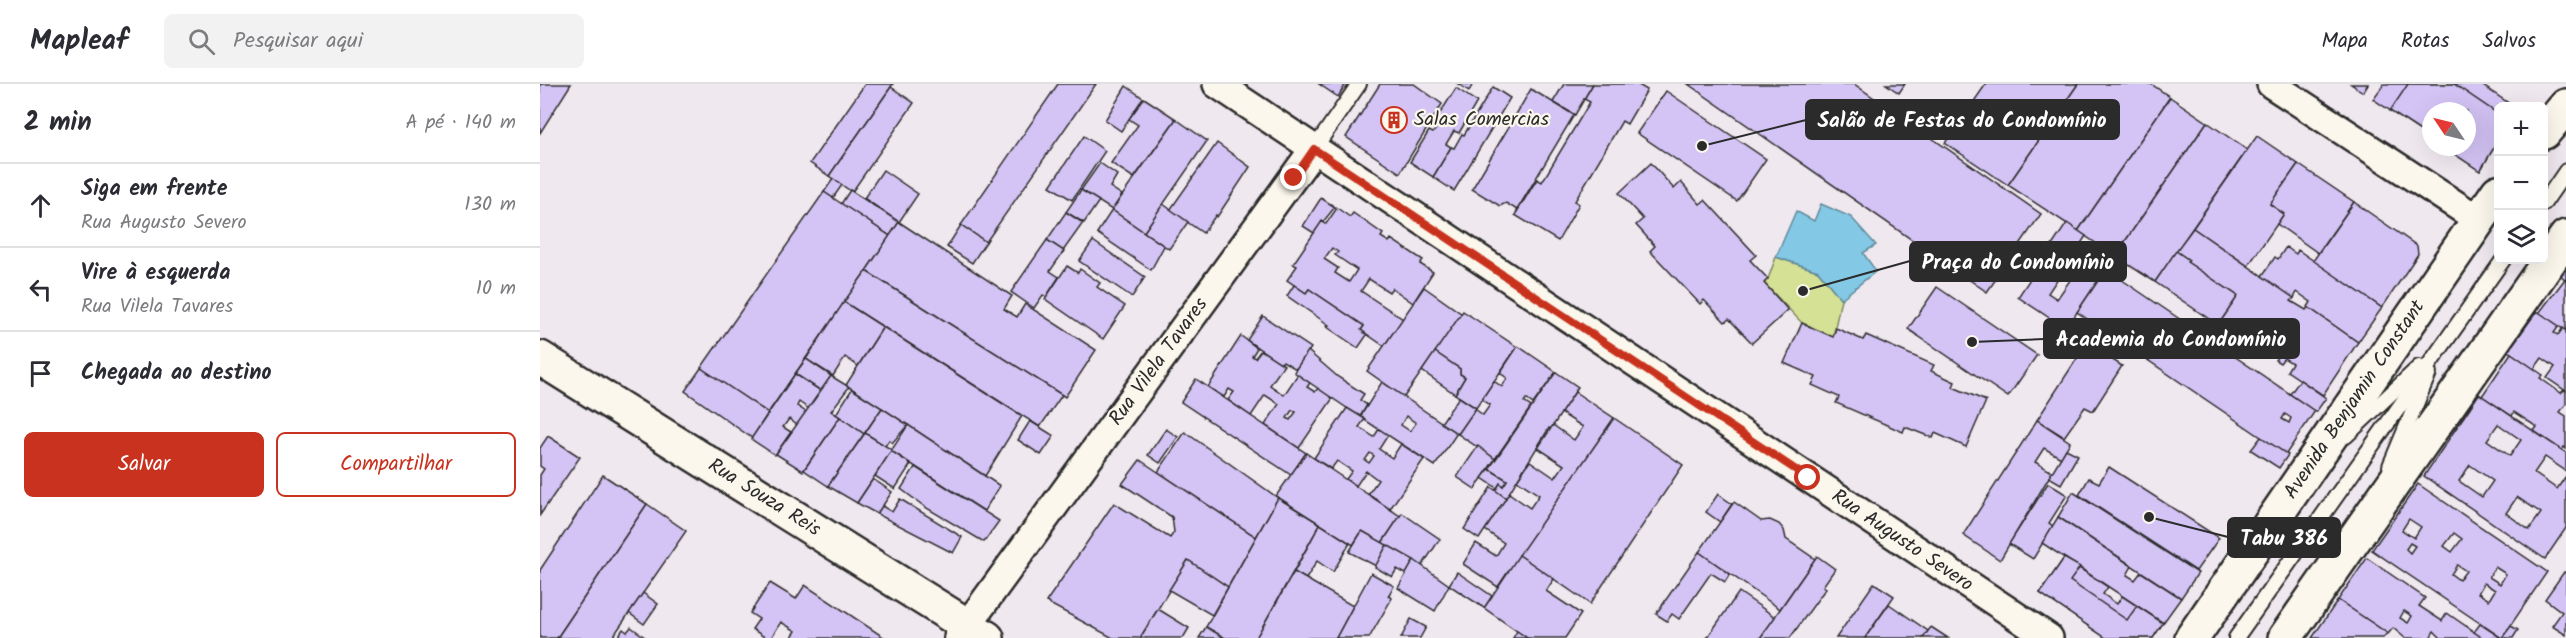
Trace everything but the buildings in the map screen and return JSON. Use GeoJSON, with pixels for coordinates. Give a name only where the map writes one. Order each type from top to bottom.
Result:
{"type":"FeatureCollection","features":[{"type":"Feature","properties":{"kind":"main road"},"geometry":{"type":"LineString","coordinates":[[2548,127],[2566,106]]}},
{"type":"Feature","properties":{"kind":"main road","name":"Avenida Benjamin Constant"},"geometry":{"type":"LineString","coordinates":[[2192,638],[2494,199]]}},
{"type":"Feature","properties":{"kind":"main road"},"geometry":{"type":"LineString","coordinates":[[2285,638],[2566,237]]}},
{"type":"Feature","properties":{"kind":"main road","name":"Rua Souza Reis"},"geometry":{"type":"LineString","coordinates":[[540,358],[971,633]]}},
{"type":"Feature","properties":{"kind":"street","name":"Rua Augusto Severo"},"geometry":{"type":"LineString","coordinates":[[1218,84],[2049,638]]}},
{"type":"Feature","properties":{"kind":"street"},"geometry":{"type":"LineString","coordinates":[[2271,84],[2479,220]]}},
{"type":"Feature","properties":{"kind":"street","name":"Rua Vilela Tavares"},"geometry":{"type":"LineString","coordinates":[[971,633],[1314,149]]}},
{"type":"Feature","properties":{"kind":"lane","name":"Rua Vilela Tavares"},"geometry":{"type":"LineString","coordinates":[[1314,149],[1359,84]]}},
{"type":"Feature","properties":{"kind":"lane"},"geometry":{"type":"LineString","coordinates":[[2548,196],[2566,171]]}},
{"type":"Feature","properties":{"kind":"lane"},"geometry":{"type":"LineString","coordinates":[[2236,638],[2500,264]]}},
{"type":"Feature","properties":{"kind":"lane"},"geometry":{"type":"LineString","coordinates":[[2301,479],[2440,347]]}},
{"type":"Feature","properties":{"kind":"lane"},"geometry":{"type":"LineString","coordinates":[[2366,523],[2440,347]]}},
{"type":"Feature","properties":{"kind":"green space"},"geometry":{"type":"Polygon","coordinates":[[[1776,257],[1818,271],[1841,299],[1833,337],[1802,323],[1764,283],[1768,279],[1776,257]]]}},
{"type":"Feature","properties":{"kind":"water"},"geometry":{"type":"Polygon","coordinates":[[[1821,204],[1851,217],[1876,245],[1863,253],[1876,271],[1841,299],[1818,271],[1776,257],[1796,211],[1814,221],[1821,204]]]}},
{"type":"Feature","properties":{"kind":"place","name":"Salas Comercias"},"geometry":{"type":"Point","coordinates":[1394,120]}},
{"type":"Feature","properties":{"kind":"place","name":"Salão de Festas do Condomínio"},"geometry":{"type":"Point","coordinates":[1702,146]}},
{"type":"Feature","properties":{"kind":"place","name":"Praça do Condomínio"},"geometry":{"type":"Point","coordinates":[1803,291]}},
{"type":"Feature","properties":{"kind":"place","name":"Academia do Condomínio"},"geometry":{"type":"Point","coordinates":[1972,342]}},
{"type":"Feature","properties":{"kind":"place","name":"Tabu 386"},"geometry":{"type":"Point","coordinates":[2149,517]}},
{"type":"Feature","properties":{"kind":"route"},"geometry":{"type":"LineString","coordinates":[[1294,178],[1314,149],[1808,478]]}}]}
